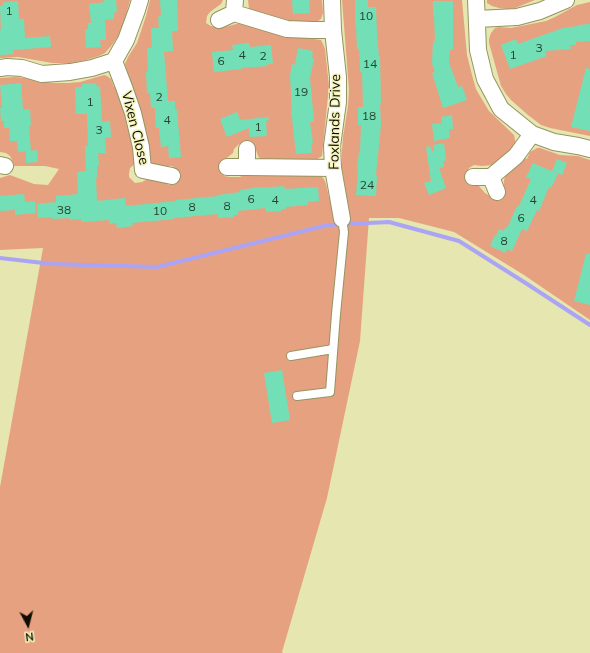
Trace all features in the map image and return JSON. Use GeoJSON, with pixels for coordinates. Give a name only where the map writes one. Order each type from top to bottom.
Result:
{"type":"FeatureCollection","features":[{"type":"Feature","properties":{"kind":"street"},"geometry":{"type":"LineString","coordinates":[[0,68],[22,68],[42,74],[70,72],[92,68],[114,60],[126,40],[138,10],[140,0]]}},
{"type":"Feature","properties":{"kind":"street","name":"Foxlands Drive"},"geometry":{"type":"LineString","coordinates":[[332,0],[333,30],[338,77],[338,102],[332,146],[333,168],[343,226]]}},
{"type":"Feature","properties":{"kind":"street"},"geometry":{"type":"LineString","coordinates":[[476,0],[478,50],[485,79],[501,109],[532,134],[554,142],[590,149]]}},
{"type":"Feature","properties":{"kind":"street"},"geometry":{"type":"LineString","coordinates":[[477,19],[517,17],[540,11],[566,0]]}},
{"type":"Feature","properties":{"kind":"street"},"geometry":{"type":"LineString","coordinates":[[219,20],[235,6],[287,29],[333,30]]}},
{"type":"Feature","properties":{"kind":"street","name":"Vixen Close"},"geometry":{"type":"LineString","coordinates":[[114,60],[133,113],[141,147],[143,170],[172,176]]}},
{"type":"Feature","properties":{"kind":"street"},"geometry":{"type":"LineString","coordinates":[[474,176],[494,184],[532,134]]}},
{"type":"Feature","properties":{"kind":"street"},"geometry":{"type":"LineString","coordinates":[[247,149],[247,167]]}},
{"type":"Feature","properties":{"kind":"street"},"geometry":{"type":"LineString","coordinates":[[226,167],[333,168]]}},
{"type":"Feature","properties":{"kind":"lane"},"geometry":{"type":"LineString","coordinates":[[297,396],[330,392],[343,226]]}},
{"type":"Feature","properties":{"kind":"lane"},"geometry":{"type":"LineString","coordinates":[[292,356],[333,349]]}},
{"type":"Feature","properties":{"kind":"shaded area"},"geometry":{"type":"Polygon","coordinates":[[[0,0],[130,0],[120,33],[105,53],[86,60],[71,63],[52,63],[18,57],[0,58],[0,0]]]}},
{"type":"Feature","properties":{"kind":"shaded area"},"geometry":{"type":"Polygon","coordinates":[[[150,0],[223,0],[221,4],[207,16],[206,23],[211,26],[221,28],[244,22],[313,34],[314,39],[321,40],[325,49],[329,86],[322,156],[316,160],[261,160],[255,147],[252,143],[247,141],[239,144],[234,149],[233,153],[223,161],[223,173],[224,176],[230,177],[239,177],[250,174],[322,177],[326,184],[329,197],[346,193],[342,169],[342,150],[349,90],[342,0],[462,0],[467,55],[476,89],[489,111],[514,135],[516,144],[502,160],[493,165],[474,165],[469,168],[466,176],[478,185],[485,193],[492,197],[503,192],[506,174],[523,157],[527,159],[530,152],[537,148],[560,155],[578,156],[590,160],[590,320],[524,275],[454,232],[399,218],[369,218],[360,341],[327,498],[282,652],[283,653],[0,653],[0,487],[43,248],[0,250],[0,178],[10,175],[34,184],[48,185],[59,169],[45,166],[14,166],[10,156],[6,153],[0,152],[0,78],[15,77],[53,83],[68,83],[80,82],[104,75],[107,76],[111,79],[114,87],[119,87],[132,140],[136,163],[130,168],[129,177],[135,183],[142,182],[149,178],[173,185],[179,180],[180,173],[178,170],[172,166],[164,168],[152,166],[149,161],[130,79],[125,64],[137,43],[150,0]]]}},
{"type":"Feature","properties":{"kind":"shaded area"},"geometry":{"type":"Polygon","coordinates":[[[248,0],[322,0],[323,13],[321,19],[318,21],[290,23],[249,9],[248,0]]]}},
{"type":"Feature","properties":{"kind":"shaded area"},"geometry":{"type":"Polygon","coordinates":[[[487,0],[535,0],[515,8],[507,9],[492,6],[487,3],[487,0]]]}},
{"type":"Feature","properties":{"kind":"shaded area"},"geometry":{"type":"Polygon","coordinates":[[[590,2],[590,136],[541,125],[511,100],[501,86],[489,39],[495,28],[511,28],[546,21],[577,5],[590,2]]]}},
{"type":"Feature","properties":{"kind":"building"},"geometry":{"type":"Polygon","coordinates":[[[104,0],[116,0],[117,12],[114,13],[114,19],[105,20],[106,40],[100,40],[101,47],[86,48],[85,29],[88,29],[88,23],[91,23],[89,4],[105,2],[104,0]]]}},
{"type":"Feature","properties":{"kind":"building"},"geometry":{"type":"Polygon","coordinates":[[[160,0],[177,0],[178,31],[172,31],[173,51],[164,52],[168,101],[175,101],[181,157],[169,158],[168,146],[161,147],[159,128],[156,128],[155,108],[151,108],[150,93],[147,93],[147,48],[152,48],[151,28],[159,28],[158,17],[161,16],[160,0]]]}},
{"type":"Feature","properties":{"kind":"building"},"geometry":{"type":"Polygon","coordinates":[[[292,0],[309,0],[310,13],[293,14],[292,0]]]}},
{"type":"Feature","properties":{"kind":"building"},"geometry":{"type":"Polygon","coordinates":[[[355,0],[368,0],[368,7],[376,7],[380,57],[381,125],[376,175],[376,196],[356,195],[361,125],[358,125],[358,107],[363,107],[362,72],[360,72],[359,49],[357,50],[355,26],[355,0]]]}},
{"type":"Feature","properties":{"kind":"building"},"geometry":{"type":"Polygon","coordinates":[[[18,1],[19,19],[24,19],[25,38],[50,36],[51,47],[13,50],[14,54],[0,55],[0,6],[3,6],[3,2],[18,1]]]}},
{"type":"Feature","properties":{"kind":"building"},"geometry":{"type":"Polygon","coordinates":[[[433,1],[453,1],[453,50],[450,50],[449,63],[458,87],[462,86],[467,100],[443,108],[432,73],[435,72],[432,64],[433,41],[435,41],[433,1]]]}},
{"type":"Feature","properties":{"kind":"building"},"geometry":{"type":"Polygon","coordinates":[[[590,24],[590,41],[576,42],[576,45],[570,45],[571,49],[545,51],[547,56],[510,69],[501,45],[516,39],[518,44],[563,28],[590,24]]]}},
{"type":"Feature","properties":{"kind":"building"},"geometry":{"type":"Polygon","coordinates":[[[249,43],[250,47],[271,45],[273,64],[268,64],[268,66],[214,72],[212,52],[233,50],[232,45],[249,43]]]}},
{"type":"Feature","properties":{"kind":"building"},"geometry":{"type":"Polygon","coordinates":[[[298,48],[313,51],[312,58],[314,58],[310,78],[314,122],[310,122],[313,143],[311,143],[312,153],[296,154],[291,110],[290,76],[292,64],[295,65],[298,48]]]}},
{"type":"Feature","properties":{"kind":"building"},"geometry":{"type":"Polygon","coordinates":[[[586,68],[590,69],[590,131],[571,127],[586,68]]]}},
{"type":"Feature","properties":{"kind":"building"},"geometry":{"type":"Polygon","coordinates":[[[21,83],[23,110],[30,109],[31,126],[29,126],[31,151],[37,150],[38,162],[26,163],[26,151],[18,152],[17,141],[10,141],[9,128],[4,128],[4,121],[1,121],[0,108],[2,108],[0,85],[21,83]]]}},
{"type":"Feature","properties":{"kind":"building"},"geometry":{"type":"Polygon","coordinates":[[[96,83],[97,87],[100,86],[102,122],[110,121],[111,137],[105,138],[106,153],[98,153],[99,165],[97,165],[96,178],[97,201],[125,198],[126,206],[218,196],[240,192],[240,190],[260,187],[284,186],[285,189],[318,187],[319,201],[308,202],[308,205],[286,207],[286,209],[281,209],[282,211],[266,212],[265,208],[238,211],[238,215],[234,215],[234,217],[218,218],[218,214],[174,218],[132,223],[133,226],[117,228],[116,223],[109,224],[109,220],[81,222],[81,219],[52,219],[52,217],[38,218],[37,204],[56,202],[56,196],[78,194],[77,172],[86,171],[85,146],[88,146],[87,114],[76,114],[75,87],[82,87],[82,84],[96,83]]]}},
{"type":"Feature","properties":{"kind":"building"},"geometry":{"type":"Polygon","coordinates":[[[237,112],[240,120],[268,117],[269,120],[266,121],[267,136],[250,137],[249,128],[227,137],[220,119],[237,112]]]}},
{"type":"Feature","properties":{"kind":"building"},"geometry":{"type":"Polygon","coordinates":[[[452,115],[453,129],[449,129],[450,138],[434,141],[432,124],[442,123],[441,117],[452,115]]]}},
{"type":"Feature","properties":{"kind":"building"},"geometry":{"type":"Polygon","coordinates":[[[444,143],[446,161],[443,161],[444,167],[439,168],[446,188],[429,195],[424,183],[431,181],[426,147],[430,146],[432,151],[434,151],[433,145],[444,143]]]}},
{"type":"Feature","properties":{"kind":"building"},"geometry":{"type":"Polygon","coordinates":[[[557,159],[567,163],[562,175],[552,171],[557,159]]]}},
{"type":"Feature","properties":{"kind":"building"},"geometry":{"type":"Polygon","coordinates":[[[533,163],[558,174],[551,188],[549,187],[539,211],[537,210],[527,231],[522,229],[512,251],[507,249],[506,253],[490,246],[499,229],[504,231],[505,227],[507,228],[517,206],[519,206],[531,179],[526,177],[533,163]]]}},
{"type":"Feature","properties":{"kind":"building"},"geometry":{"type":"Polygon","coordinates":[[[24,194],[25,202],[35,201],[36,213],[15,215],[15,210],[0,211],[0,196],[24,194]]]}},
{"type":"Feature","properties":{"kind":"building"},"geometry":{"type":"Polygon","coordinates":[[[586,254],[590,254],[590,305],[574,301],[586,254]]]}},
{"type":"Feature","properties":{"kind":"building"},"geometry":{"type":"Polygon","coordinates":[[[282,370],[290,420],[272,423],[264,373],[282,370]]]}},
{"type":"Feature","properties":{"kind":"waterway"},"geometry":{"type":"LineString","coordinates":[[0,258],[52,264],[157,267],[328,225],[389,222],[459,241],[590,325]]}}]}
